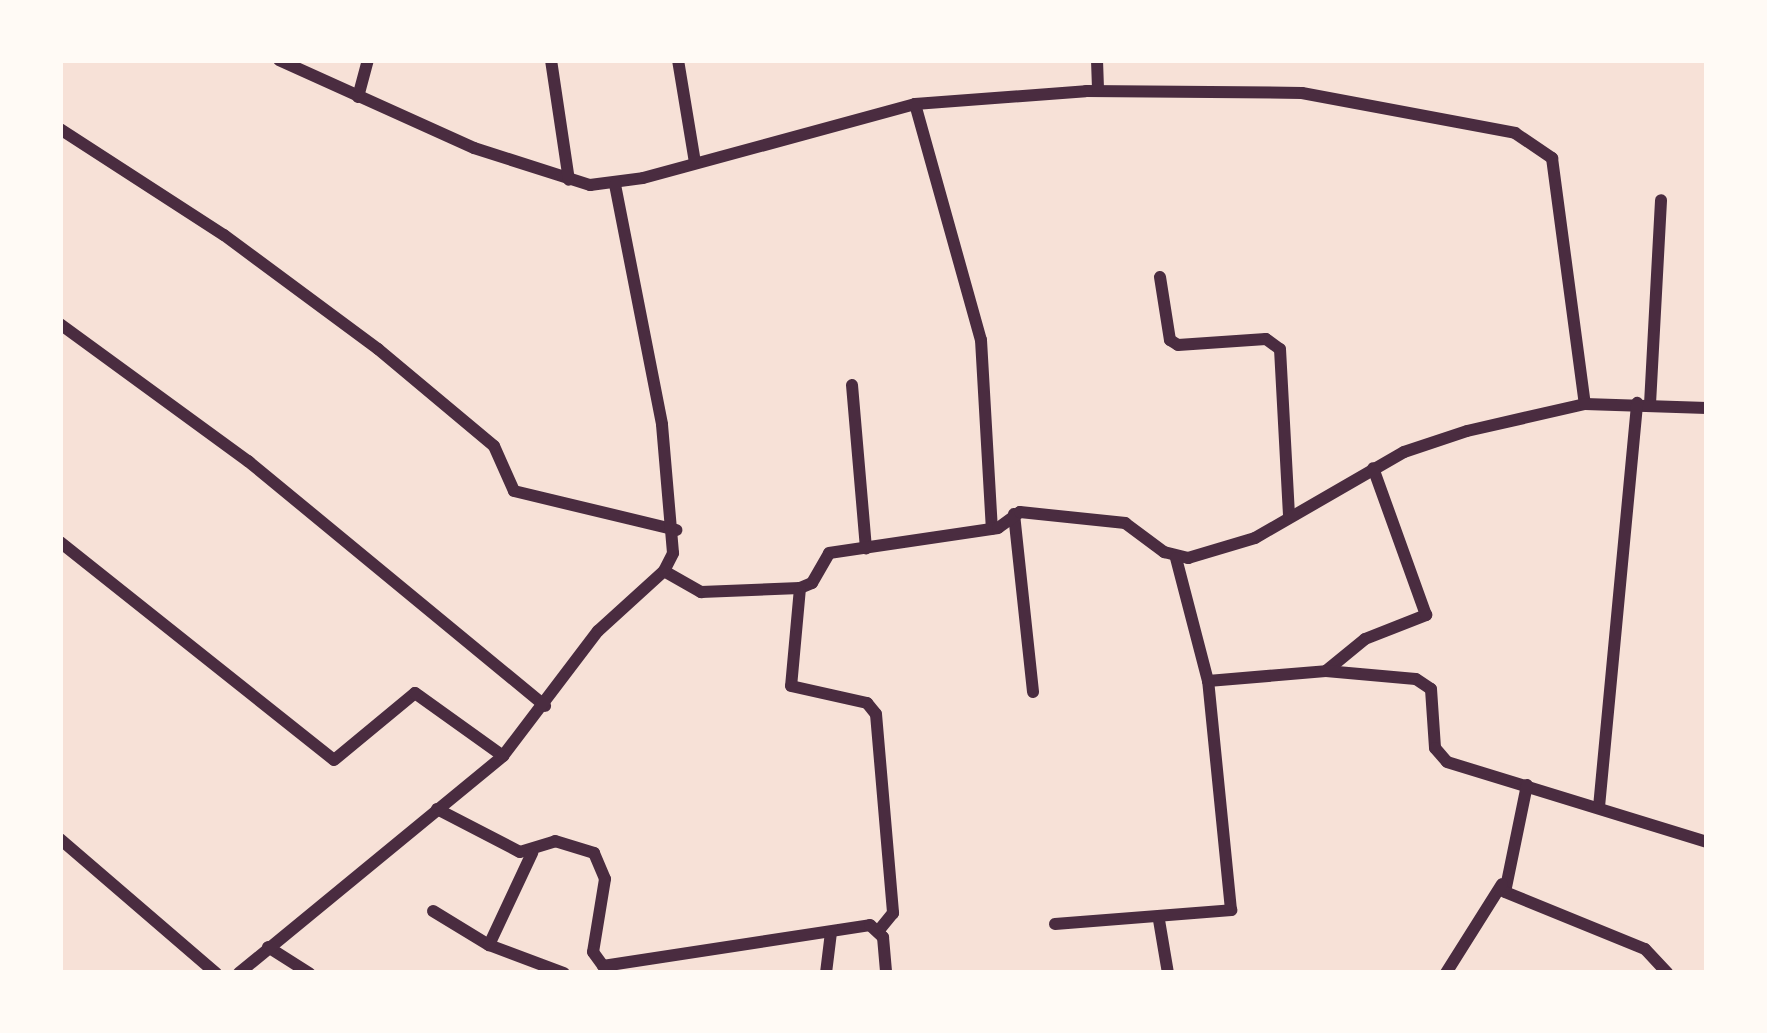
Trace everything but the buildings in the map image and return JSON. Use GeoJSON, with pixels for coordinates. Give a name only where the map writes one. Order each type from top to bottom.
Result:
{"type":"FeatureCollection","features":[{"type":"Feature","properties":{"kind":"street"},"geometry":{"type":"LineString","coordinates":[[279,60],[358,97],[569,180],[615,185],[915,104],[1098,90],[1302,93],[1529,137],[1552,158],[1559,189],[1585,404]]}},
{"type":"Feature","properties":{"kind":"street"},"geometry":{"type":"LineString","coordinates":[[358,97],[368,60]]}},
{"type":"Feature","properties":{"kind":"street"},"geometry":{"type":"LineString","coordinates":[[551,60],[569,180]]}},
{"type":"Feature","properties":{"kind":"street"},"geometry":{"type":"LineString","coordinates":[[678,60],[695,163]]}},
{"type":"Feature","properties":{"kind":"street"},"geometry":{"type":"LineString","coordinates":[[1097,60],[1098,90]]}},
{"type":"Feature","properties":{"kind":"street"},"geometry":{"type":"LineString","coordinates":[[915,104],[981,340],[992,529]]}},
{"type":"Feature","properties":{"kind":"street"},"geometry":{"type":"LineString","coordinates":[[60,129],[206,222],[378,350],[449,416],[489,440],[514,491],[676,530]]}},
{"type":"Feature","properties":{"kind":"street"},"geometry":{"type":"LineString","coordinates":[[239,973],[502,756],[609,618],[664,571],[676,530],[615,185]]}},
{"type":"Feature","properties":{"kind":"street"},"geometry":{"type":"LineString","coordinates":[[1599,808],[1644,404],[1661,200]]}},
{"type":"Feature","properties":{"kind":"street"},"geometry":{"type":"LineString","coordinates":[[1160,277],[1170,340],[1178,345],[1266,339],[1280,349],[1289,514]]}},
{"type":"Feature","properties":{"kind":"street"},"geometry":{"type":"LineString","coordinates":[[60,324],[248,461],[545,706]]}},
{"type":"Feature","properties":{"kind":"street"},"geometry":{"type":"LineString","coordinates":[[852,386],[866,548]]}},
{"type":"Feature","properties":{"kind":"street"},"geometry":{"type":"LineString","coordinates":[[1176,558],[1230,549],[1373,468],[1467,431],[1585,404],[1707,408]]}},
{"type":"Feature","properties":{"kind":"street"},"geometry":{"type":"LineString","coordinates":[[1326,671],[1365,639],[1426,615],[1373,468]]}},
{"type":"Feature","properties":{"kind":"street"},"geometry":{"type":"LineString","coordinates":[[1014,514],[1033,692]]}},
{"type":"Feature","properties":{"kind":"street"},"geometry":{"type":"LineString","coordinates":[[664,571],[701,592],[800,588],[812,583],[822,557],[992,529],[1014,514],[1125,524],[1176,558],[1208,681],[1231,910],[1159,920],[1055,924]]}},
{"type":"Feature","properties":{"kind":"street"},"geometry":{"type":"LineString","coordinates":[[60,542],[334,760],[408,693],[502,756]]}},
{"type":"Feature","properties":{"kind":"street"},"geometry":{"type":"LineString","coordinates":[[800,588],[791,686],[867,703],[876,714],[892,913],[880,929],[886,973]]}},
{"type":"Feature","properties":{"kind":"street"},"geometry":{"type":"LineString","coordinates":[[1208,681],[1326,671],[1424,683],[1431,689],[1438,757],[1707,842]]}},
{"type":"Feature","properties":{"kind":"street"},"geometry":{"type":"LineString","coordinates":[[1446,973],[1502,884],[1527,785]]}},
{"type":"Feature","properties":{"kind":"street"},"geometry":{"type":"LineString","coordinates":[[437,809],[488,841],[532,853]]}},
{"type":"Feature","properties":{"kind":"street"},"geometry":{"type":"LineString","coordinates":[[60,839],[215,973]]}},
{"type":"Feature","properties":{"kind":"street"},"geometry":{"type":"LineString","coordinates":[[489,945],[532,853],[554,841],[602,864],[593,952],[603,966],[880,929]]}},
{"type":"Feature","properties":{"kind":"street"},"geometry":{"type":"LineString","coordinates":[[1502,884],[1520,903],[1646,949],[1667,973]]}},
{"type":"Feature","properties":{"kind":"street"},"geometry":{"type":"LineString","coordinates":[[434,911],[489,945],[564,973]]}},
{"type":"Feature","properties":{"kind":"street"},"geometry":{"type":"LineString","coordinates":[[1159,920],[1168,973]]}},
{"type":"Feature","properties":{"kind":"street"},"geometry":{"type":"LineString","coordinates":[[826,973],[831,932]]}},
{"type":"Feature","properties":{"kind":"street"},"geometry":{"type":"LineString","coordinates":[[268,947],[309,973]]}}]}
